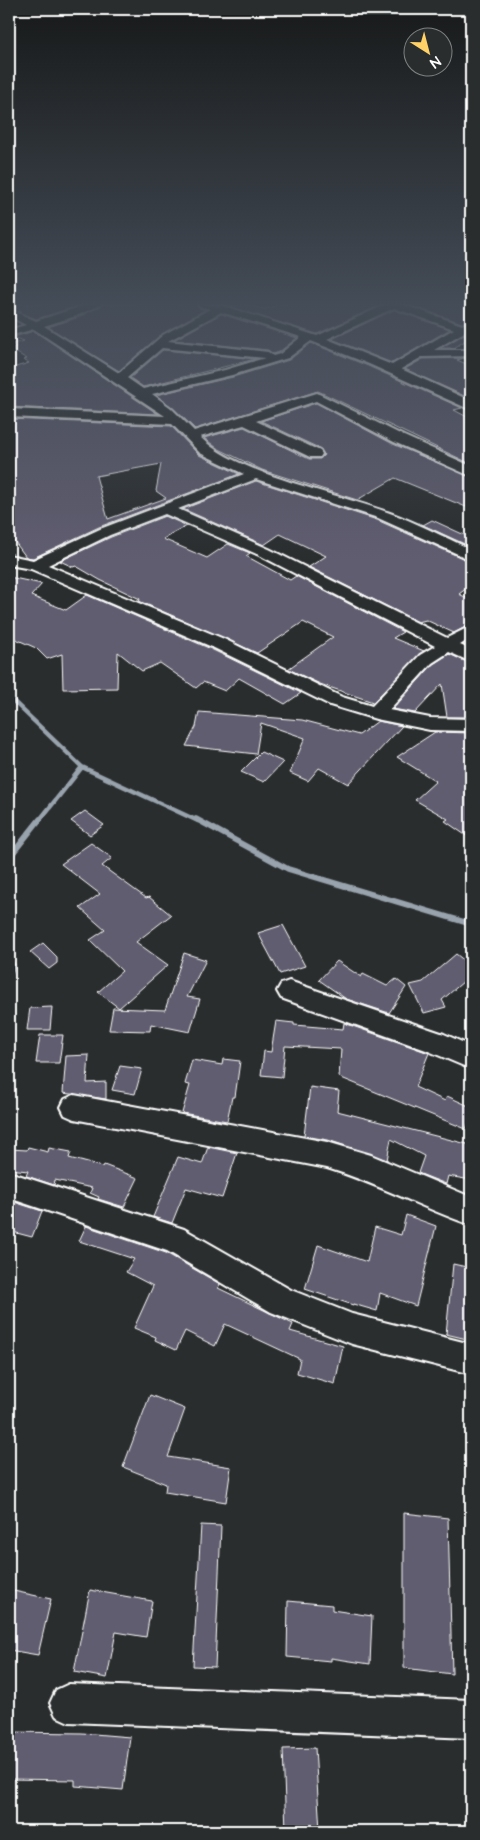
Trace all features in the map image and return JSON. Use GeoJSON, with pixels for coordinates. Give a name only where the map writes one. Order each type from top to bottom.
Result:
{"type":"FeatureCollection","features":[{"type":"Feature","properties":{"kind":"street"},"geometry":{"type":"LineString","coordinates":[[137,390],[167,410],[189,436],[205,450],[256,474],[383,515],[471,555]]}},
{"type":"Feature","properties":{"kind":"street"},"geometry":{"type":"LineString","coordinates":[[142,393],[155,390]]}},
{"type":"Feature","properties":{"kind":"street"},"geometry":{"type":"LineString","coordinates":[[436,390],[471,406]]}},
{"type":"Feature","properties":{"kind":"street"},"geometry":{"type":"LineString","coordinates":[[189,436],[245,422],[317,397],[399,439],[471,471]]}},
{"type":"Feature","properties":{"kind":"street"},"geometry":{"type":"LineString","coordinates":[[9,413],[175,420]]}},
{"type":"Feature","properties":{"kind":"street"},"geometry":{"type":"LineString","coordinates":[[245,422],[315,454]]}},
{"type":"Feature","properties":{"kind":"street"},"geometry":{"type":"LineString","coordinates":[[35,565],[105,532],[256,474]]}},
{"type":"Feature","properties":{"kind":"street"},"geometry":{"type":"LineString","coordinates":[[166,509],[264,552],[471,657]]}},
{"type":"Feature","properties":{"kind":"street"},"geometry":{"type":"LineString","coordinates":[[9,558],[35,565],[218,643],[336,700],[376,713],[430,724],[471,725]]}},
{"type":"Feature","properties":{"kind":"street"},"geometry":{"type":"LineString","coordinates":[[376,713],[426,659],[471,631]]}},
{"type":"Feature","properties":{"kind":"street"},"geometry":{"type":"LineString","coordinates":[[290,991],[435,1042],[471,1058]]}},
{"type":"Feature","properties":{"kind":"street"},"geometry":{"type":"LineString","coordinates":[[74,1107],[327,1155],[371,1168],[415,1189],[471,1211]]}},
{"type":"Feature","properties":{"kind":"street"},"geometry":{"type":"LineString","coordinates":[[9,1185],[174,1238],[282,1301],[352,1329],[471,1359]]}},
{"type":"Feature","properties":{"kind":"street"},"geometry":{"type":"LineString","coordinates":[[69,1703],[471,1719]]}},
{"type":"Feature","properties":{"kind":"building"},"geometry":{"type":"Polygon","coordinates":[[[9,390],[122,390],[158,414],[9,407],[9,400],[13,399],[9,395],[9,390]]]}},
{"type":"Feature","properties":{"kind":"building"},"geometry":{"type":"Polygon","coordinates":[[[178,390],[421,390],[462,408],[454,410],[471,419],[471,464],[318,391],[195,429],[156,395],[178,390]]]}},
{"type":"Feature","properties":{"kind":"building"},"geometry":{"type":"Polygon","coordinates":[[[451,390],[471,390],[471,399],[451,390]]]}},
{"type":"Feature","properties":{"kind":"building"},"geometry":{"type":"Polygon","coordinates":[[[316,403],[393,444],[471,477],[471,509],[395,478],[357,500],[262,470],[217,448],[204,438],[244,427],[309,459],[320,459],[324,455],[321,449],[261,421],[316,403]]]}},
{"type":"Feature","properties":{"kind":"building"},"geometry":{"type":"Polygon","coordinates":[[[9,419],[171,426],[199,455],[239,474],[99,527],[33,558],[26,557],[12,538],[9,528],[9,419]],[[161,464],[96,476],[108,519],[166,498],[156,491],[161,464]]]}},
{"type":"Feature","properties":{"kind":"building"},"geometry":{"type":"Polygon","coordinates":[[[256,481],[377,520],[471,562],[471,585],[459,594],[471,600],[471,624],[454,633],[426,620],[418,622],[309,567],[326,556],[280,534],[264,545],[183,509],[256,481]]]}},
{"type":"Feature","properties":{"kind":"building"},"geometry":{"type":"Polygon","coordinates":[[[165,516],[187,526],[163,539],[207,558],[228,544],[250,553],[246,556],[290,580],[296,576],[403,632],[393,638],[424,651],[373,702],[320,684],[288,669],[333,637],[303,622],[257,653],[139,601],[140,599],[76,566],[73,567],[60,561],[111,537],[165,516]]]}},
{"type":"Feature","properties":{"kind":"building"},"geometry":{"type":"Polygon","coordinates":[[[432,520],[471,538],[471,547],[423,525],[432,520]]]}},
{"type":"Feature","properties":{"kind":"building"},"geometry":{"type":"Polygon","coordinates":[[[9,577],[42,584],[31,596],[66,610],[87,595],[211,649],[301,693],[285,704],[239,678],[225,691],[203,682],[196,688],[160,663],[142,671],[118,652],[117,688],[63,689],[62,654],[47,659],[36,648],[9,636],[9,577]]]}},
{"type":"Feature","properties":{"kind":"building"},"geometry":{"type":"Polygon","coordinates":[[[449,654],[471,664],[471,717],[447,717],[442,684],[415,713],[393,709],[433,664],[449,654]]]}},
{"type":"Feature","properties":{"kind":"building"},"geometry":{"type":"Polygon","coordinates":[[[199,712],[302,720],[359,735],[378,721],[402,726],[348,784],[319,768],[308,781],[290,773],[305,738],[261,723],[256,754],[186,746],[196,727],[199,712]]]}},
{"type":"Feature","properties":{"kind":"building"},"geometry":{"type":"Polygon","coordinates":[[[435,732],[471,733],[471,839],[445,821],[448,819],[415,800],[436,781],[397,757],[435,732]]]}},
{"type":"Feature","properties":{"kind":"building"},"geometry":{"type":"Polygon","coordinates":[[[261,752],[283,762],[264,782],[241,772],[261,752]]]}},
{"type":"Feature","properties":{"kind":"building"},"geometry":{"type":"Polygon","coordinates":[[[85,811],[104,825],[90,835],[71,821],[85,811]]]}},
{"type":"Feature","properties":{"kind":"building"},"geometry":{"type":"Polygon","coordinates":[[[91,843],[112,858],[102,866],[146,898],[149,897],[171,915],[136,942],[168,965],[119,1008],[98,992],[122,971],[90,940],[105,930],[80,908],[100,894],[61,864],[91,843]]]}},
{"type":"Feature","properties":{"kind":"building"},"geometry":{"type":"Polygon","coordinates":[[[283,925],[305,966],[280,974],[258,933],[283,925]]]}},
{"type":"Feature","properties":{"kind":"building"},"geometry":{"type":"Polygon","coordinates":[[[43,943],[57,957],[57,963],[49,969],[30,952],[43,943]]]}},
{"type":"Feature","properties":{"kind":"building"},"geometry":{"type":"Polygon","coordinates":[[[184,953],[206,960],[187,997],[200,999],[190,1032],[151,1024],[150,1031],[109,1030],[113,1008],[165,1010],[184,953]]]}},
{"type":"Feature","properties":{"kind":"building"},"geometry":{"type":"Polygon","coordinates":[[[456,954],[471,966],[471,975],[442,1000],[446,1007],[424,1013],[410,985],[423,982],[456,954]]]}},
{"type":"Feature","properties":{"kind":"building"},"geometry":{"type":"Polygon","coordinates":[[[337,961],[361,977],[363,974],[387,986],[396,979],[406,987],[389,1013],[346,999],[319,980],[337,961]]]}},
{"type":"Feature","properties":{"kind":"building"},"geometry":{"type":"Polygon","coordinates":[[[52,1007],[50,1030],[27,1030],[30,1008],[52,1007]]]}},
{"type":"Feature","properties":{"kind":"building"},"geometry":{"type":"Polygon","coordinates":[[[276,1021],[294,1023],[294,1025],[343,1029],[344,1023],[429,1053],[415,1087],[445,1101],[447,1096],[471,1107],[471,1117],[466,1129],[339,1077],[341,1049],[285,1046],[282,1077],[261,1075],[264,1051],[271,1052],[276,1021]]]}},
{"type":"Feature","properties":{"kind":"building"},"geometry":{"type":"Polygon","coordinates":[[[40,1035],[63,1035],[59,1063],[36,1063],[40,1035]]]}},
{"type":"Feature","properties":{"kind":"building"},"geometry":{"type":"Polygon","coordinates":[[[89,1055],[87,1083],[106,1082],[106,1099],[63,1093],[66,1056],[89,1055]]]}},
{"type":"Feature","properties":{"kind":"building"},"geometry":{"type":"Polygon","coordinates":[[[223,1059],[240,1061],[235,1097],[232,1097],[227,1121],[182,1113],[190,1085],[185,1084],[192,1060],[222,1065],[223,1059]]]}},
{"type":"Feature","properties":{"kind":"building"},"geometry":{"type":"Polygon","coordinates":[[[120,1066],[142,1069],[135,1094],[112,1090],[120,1066]]]}},
{"type":"Feature","properties":{"kind":"building"},"geometry":{"type":"Polygon","coordinates":[[[310,1087],[339,1091],[337,1111],[471,1145],[471,1180],[448,1176],[446,1184],[418,1173],[424,1156],[391,1139],[387,1160],[328,1140],[304,1136],[310,1087]]]}},
{"type":"Feature","properties":{"kind":"building"},"geometry":{"type":"Polygon","coordinates":[[[28,1147],[48,1152],[49,1148],[71,1152],[69,1158],[103,1167],[104,1165],[138,1178],[124,1207],[98,1199],[99,1197],[90,1193],[92,1188],[55,1180],[54,1185],[26,1176],[28,1171],[9,1169],[9,1149],[27,1150],[28,1147]]]}},
{"type":"Feature","properties":{"kind":"building"},"geometry":{"type":"Polygon","coordinates":[[[208,1147],[237,1153],[222,1198],[186,1188],[172,1223],[153,1217],[178,1157],[202,1164],[208,1147]]]}},
{"type":"Feature","properties":{"kind":"building"},"geometry":{"type":"Polygon","coordinates":[[[14,1202],[42,1211],[32,1237],[9,1231],[9,1215],[14,1202]]]}},
{"type":"Feature","properties":{"kind":"building"},"geometry":{"type":"Polygon","coordinates":[[[406,1215],[436,1226],[416,1306],[380,1293],[377,1311],[305,1289],[318,1245],[367,1262],[375,1227],[401,1235],[406,1215]]]}},
{"type":"Feature","properties":{"kind":"building"},"geometry":{"type":"Polygon","coordinates":[[[86,1226],[166,1253],[220,1284],[218,1288],[293,1324],[290,1331],[343,1346],[335,1384],[297,1373],[300,1359],[225,1324],[215,1346],[185,1331],[176,1350],[155,1340],[156,1337],[134,1328],[153,1286],[126,1272],[134,1259],[79,1241],[86,1226]]]}},
{"type":"Feature","properties":{"kind":"building"},"geometry":{"type":"Polygon","coordinates":[[[453,1264],[471,1268],[471,1340],[446,1334],[453,1264]]]}},
{"type":"Feature","properties":{"kind":"building"},"geometry":{"type":"Polygon","coordinates":[[[150,1395],[185,1409],[168,1457],[231,1467],[226,1502],[165,1492],[166,1484],[123,1467],[150,1395]]]}},
{"type":"Feature","properties":{"kind":"building"},"geometry":{"type":"Polygon","coordinates":[[[404,1513],[448,1518],[452,1674],[404,1668],[404,1513]]]}},
{"type":"Feature","properties":{"kind":"building"},"geometry":{"type":"Polygon","coordinates":[[[201,1525],[221,1526],[215,1667],[193,1666],[201,1525]]]}},
{"type":"Feature","properties":{"kind":"building"},"geometry":{"type":"Polygon","coordinates":[[[9,1590],[51,1599],[38,1655],[9,1650],[9,1590]]]}},
{"type":"Feature","properties":{"kind":"building"},"geometry":{"type":"Polygon","coordinates":[[[90,1590],[152,1601],[146,1637],[116,1632],[107,1678],[74,1672],[90,1590]]]}},
{"type":"Feature","properties":{"kind":"building"},"geometry":{"type":"Polygon","coordinates":[[[288,1601],[332,1605],[332,1610],[372,1616],[370,1664],[331,1658],[331,1661],[287,1657],[288,1601]]]}},
{"type":"Feature","properties":{"kind":"building"},"geometry":{"type":"Polygon","coordinates":[[[9,1732],[82,1733],[130,1737],[123,1790],[75,1786],[75,1780],[9,1779],[9,1732]]]}},
{"type":"Feature","properties":{"kind":"building"},"geometry":{"type":"Polygon","coordinates":[[[315,1748],[320,1831],[286,1831],[283,1749],[315,1748]]]}},
{"type":"Feature","properties":{"kind":"waterway"},"geometry":{"type":"LineString","coordinates":[[9,697],[82,767]]}},
{"type":"Feature","properties":{"kind":"waterway"},"geometry":{"type":"LineString","coordinates":[[39,821],[82,767]]}},
{"type":"Feature","properties":{"kind":"waterway"},"geometry":{"type":"LineString","coordinates":[[82,767],[198,821]]}},
{"type":"Feature","properties":{"kind":"waterway"},"geometry":{"type":"LineString","coordinates":[[9,858],[40,819]]}},
{"type":"Feature","properties":{"kind":"waterway"},"geometry":{"type":"LineString","coordinates":[[196,819],[288,869],[471,924]]}},
{"type":"Feature","properties":{"kind":"waterway"},"geometry":{"type":"LineString","coordinates":[[9,958],[13,965],[9,975]]}}]}
